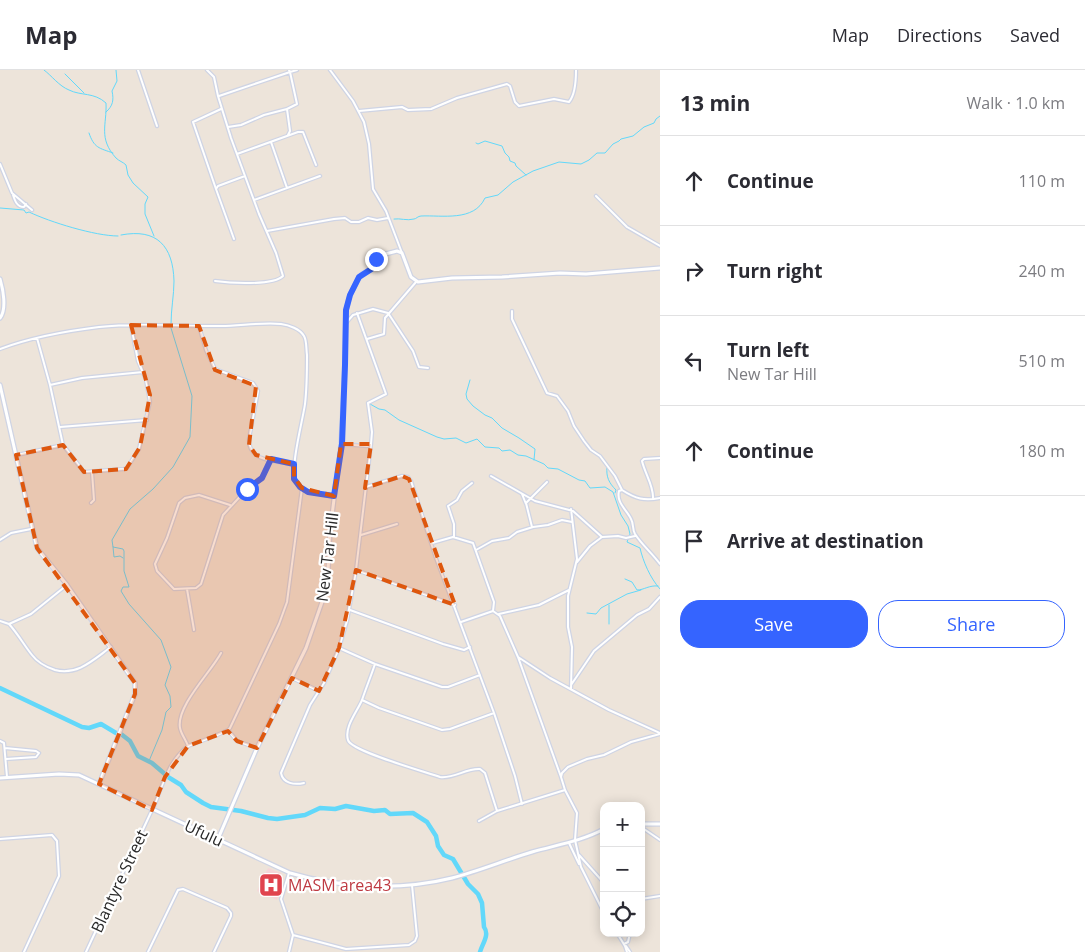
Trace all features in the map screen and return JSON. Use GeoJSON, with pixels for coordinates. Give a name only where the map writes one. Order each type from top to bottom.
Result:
{"type":"FeatureCollection","features":[{"type":"Feature","properties":{"kind":"street"},"geometry":{"type":"LineString","coordinates":[[138,70],[157,126]]}},
{"type":"Feature","properties":{"kind":"street"},"geometry":{"type":"LineString","coordinates":[[207,70],[214,77],[218,97],[237,154],[282,273],[280,279],[238,283],[215,281]]}},
{"type":"Feature","properties":{"kind":"street"},"geometry":{"type":"LineString","coordinates":[[218,97],[297,70]]}},
{"type":"Feature","properties":{"kind":"street"},"geometry":{"type":"LineString","coordinates":[[330,70],[359,111],[367,134],[373,189],[388,218],[410,274],[416,282]]}},
{"type":"Feature","properties":{"kind":"street"},"geometry":{"type":"LineString","coordinates":[[359,111],[402,107],[408,110],[431,109],[457,98],[507,84],[510,86],[515,102],[519,106],[554,99],[569,102],[574,90],[576,70]]}},
{"type":"Feature","properties":{"kind":"street"},"geometry":{"type":"LineString","coordinates":[[228,127],[241,125],[297,104],[290,71]]}},
{"type":"Feature","properties":{"kind":"street"},"geometry":{"type":"LineString","coordinates":[[222,109],[193,122],[234,239]]}},
{"type":"Feature","properties":{"kind":"street"},"geometry":{"type":"LineString","coordinates":[[287,109],[290,131],[288,135]]}},
{"type":"Feature","properties":{"kind":"street"},"geometry":{"type":"LineString","coordinates":[[237,154],[288,135],[303,132],[316,164]]}},
{"type":"Feature","properties":{"kind":"street"},"geometry":{"type":"LineString","coordinates":[[271,142],[287,188]]}},
{"type":"Feature","properties":{"kind":"street"},"geometry":{"type":"LineString","coordinates":[[0,164],[15,202],[19,206],[24,207],[26,204]]}},
{"type":"Feature","properties":{"kind":"street"},"geometry":{"type":"LineString","coordinates":[[216,189],[218,186],[246,176]]}},
{"type":"Feature","properties":{"kind":"street"},"geometry":{"type":"LineString","coordinates":[[254,200],[320,176]]}},
{"type":"Feature","properties":{"kind":"street"},"geometry":{"type":"LineString","coordinates":[[12,193],[32,210]]}},
{"type":"Feature","properties":{"kind":"street"},"geometry":{"type":"LineString","coordinates":[[596,196],[630,229],[660,246]]}},
{"type":"Feature","properties":{"kind":"street"},"geometry":{"type":"LineString","coordinates":[[267,231],[334,219],[345,218],[351,222],[359,222],[368,218],[377,220],[388,218]]}},
{"type":"Feature","properties":{"kind":"street","name":"New Tar Hill"},"geometry":{"type":"LineString","coordinates":[[218,839],[257,748],[310,638],[322,602],[328,571],[334,496],[342,444],[345,314],[350,295],[362,274],[373,268],[376,257],[397,251],[402,253]]}},
{"type":"Feature","properties":{"kind":"street"},"geometry":{"type":"LineString","coordinates":[[367,340],[384,334],[385,320],[388,313],[416,282],[452,278],[568,273],[586,274],[660,268]]}},
{"type":"Feature","properties":{"kind":"street"},"geometry":{"type":"LineString","coordinates":[[0,279],[3,292],[3,311],[0,318]]}},
{"type":"Feature","properties":{"kind":"street"},"geometry":{"type":"LineString","coordinates":[[345,325],[351,316],[357,313],[373,309],[388,313],[413,351],[419,367],[428,368]]}},
{"type":"Feature","properties":{"kind":"street"},"geometry":{"type":"LineString","coordinates":[[512,311],[512,319],[547,393],[557,396],[568,410],[574,426],[584,441],[591,450],[600,456],[622,490],[639,498],[660,498]]}},
{"type":"Feature","properties":{"kind":"street"},"geometry":{"type":"LineString","coordinates":[[304,783],[289,782],[283,779],[282,773],[310,705],[319,691],[339,648],[350,610],[361,535],[371,444],[372,432],[368,403],[386,394],[357,313]]}},
{"type":"Feature","properties":{"kind":"street"},"geometry":{"type":"LineString","coordinates":[[0,350],[37,338],[99,327],[159,324],[199,326],[281,324],[294,328],[304,336],[306,343],[307,384],[294,464],[294,479],[302,488],[312,493],[334,496]]}},
{"type":"Feature","properties":{"kind":"street"},"geometry":{"type":"LineString","coordinates":[[37,338],[50,385],[63,445],[83,471],[92,472],[127,468],[139,449],[150,402],[150,395],[138,361],[131,325]]}},
{"type":"Feature","properties":{"kind":"street"},"geometry":{"type":"LineString","coordinates":[[199,326],[206,350],[215,369],[253,383],[256,386],[258,392],[249,445],[256,455],[294,464]]}},
{"type":"Feature","properties":{"kind":"street"},"geometry":{"type":"LineString","coordinates":[[50,385],[82,378],[143,372]]}},
{"type":"Feature","properties":{"kind":"street"},"geometry":{"type":"LineString","coordinates":[[0,385],[31,529],[38,551],[67,585],[134,680],[136,688],[99,784]]}},
{"type":"Feature","properties":{"kind":"street"},"geometry":{"type":"LineString","coordinates":[[60,427],[147,420]]}},
{"type":"Feature","properties":{"kind":"street"},"geometry":{"type":"LineString","coordinates":[[342,444],[366,446],[371,444]]}},
{"type":"Feature","properties":{"kind":"street"},"geometry":{"type":"LineString","coordinates":[[16,455],[63,445]]}},
{"type":"Feature","properties":{"kind":"street"},"geometry":{"type":"LineString","coordinates":[[654,499],[642,461],[644,459],[660,458]]}},
{"type":"Feature","properties":{"kind":"street"},"geometry":{"type":"LineString","coordinates":[[230,506],[198,494],[185,498],[179,504],[155,566],[157,571],[174,589],[196,588],[201,584],[223,515],[230,506],[262,478],[271,459]]}},
{"type":"Feature","properties":{"kind":"street"},"geometry":{"type":"LineString","coordinates":[[91,504],[94,500],[92,472]]}},
{"type":"Feature","properties":{"kind":"street"},"geometry":{"type":"LineString","coordinates":[[365,487],[402,476],[408,477],[411,481],[494,713],[515,776],[522,804]]}},
{"type":"Feature","properties":{"kind":"street"},"geometry":{"type":"LineString","coordinates":[[491,476],[529,498],[571,509],[580,515],[602,537]]}},
{"type":"Feature","properties":{"kind":"street"},"geometry":{"type":"LineString","coordinates":[[526,505],[529,498],[546,482]]}},
{"type":"Feature","properties":{"kind":"street"},"geometry":{"type":"LineString","coordinates":[[454,537],[454,524],[448,506],[457,500],[461,492],[472,483]]}},
{"type":"Feature","properties":{"kind":"street"},"geometry":{"type":"LineString","coordinates":[[221,653],[215,664],[197,686],[181,714],[179,727],[188,746],[228,730],[268,647],[287,602],[302,488]]}},
{"type":"Feature","properties":{"kind":"street"},"geometry":{"type":"LineString","coordinates":[[622,490],[619,491],[619,498],[633,522],[632,527],[636,536],[660,564]]}},
{"type":"Feature","properties":{"kind":"street"},"geometry":{"type":"LineString","coordinates":[[522,494],[532,527]]}},
{"type":"Feature","properties":{"kind":"street"},"geometry":{"type":"LineString","coordinates":[[571,509],[577,562],[569,590],[568,627],[572,647],[571,688]]}},
{"type":"Feature","properties":{"kind":"street"},"geometry":{"type":"LineString","coordinates":[[476,550],[492,541],[509,538],[532,527],[548,525],[562,520],[572,522]]}},
{"type":"Feature","properties":{"kind":"street"},"geometry":{"type":"LineString","coordinates":[[361,535],[396,524]]}},
{"type":"Feature","properties":{"kind":"street"},"geometry":{"type":"LineString","coordinates":[[0,540],[11,533],[31,529]]}},
{"type":"Feature","properties":{"kind":"street"},"geometry":{"type":"LineString","coordinates":[[577,562],[590,546],[602,537],[618,536],[626,538],[636,536]]}},
{"type":"Feature","properties":{"kind":"street"},"geometry":{"type":"LineString","coordinates":[[432,543],[454,537],[471,542],[476,550],[494,600],[494,611]]}},
{"type":"Feature","properties":{"kind":"street"},"geometry":{"type":"LineString","coordinates":[[356,570],[455,605]]}},
{"type":"Feature","properties":{"kind":"street"},"geometry":{"type":"LineString","coordinates":[[9,624],[31,614],[67,585]]}},
{"type":"Feature","properties":{"kind":"street"},"geometry":{"type":"LineString","coordinates":[[187,589],[194,630]]}},
{"type":"Feature","properties":{"kind":"street"},"geometry":{"type":"LineString","coordinates":[[499,614],[539,605],[569,590]]}},
{"type":"Feature","properties":{"kind":"street"},"geometry":{"type":"LineString","coordinates":[[571,685],[594,651],[637,615],[649,609],[660,597]]}},
{"type":"Feature","properties":{"kind":"street"},"geometry":{"type":"LineString","coordinates":[[350,610],[443,644],[464,650],[470,647]]}},
{"type":"Feature","properties":{"kind":"street"},"geometry":{"type":"LineString","coordinates":[[461,622],[494,611],[499,614],[518,657],[564,790],[577,813],[575,840],[582,870]]}},
{"type":"Feature","properties":{"kind":"street"},"geometry":{"type":"LineString","coordinates":[[0,621],[9,624],[36,660],[47,667],[63,672],[80,669],[111,647]]}},
{"type":"Feature","properties":{"kind":"street"},"geometry":{"type":"LineString","coordinates":[[339,648],[376,664],[445,687],[480,675]]}},
{"type":"Feature","properties":{"kind":"street"},"geometry":{"type":"LineString","coordinates":[[518,657],[550,678],[609,710],[660,733]]}},
{"type":"Feature","properties":{"kind":"street"},"geometry":{"type":"LineString","coordinates":[[376,664],[348,730],[347,739],[352,746],[370,754],[440,777],[451,776],[473,769],[482,770],[485,773],[497,811]]}},
{"type":"Feature","properties":{"kind":"street"},"geometry":{"type":"LineString","coordinates":[[292,678],[319,691]]}},
{"type":"Feature","properties":{"kind":"street"},"geometry":{"type":"LineString","coordinates":[[362,700],[379,708],[442,730],[450,729],[494,713]]}},
{"type":"Feature","properties":{"kind":"street"},"geometry":{"type":"LineString","coordinates":[[228,730],[237,742],[257,748]]}},
{"type":"Feature","properties":{"kind":"street"},"geometry":{"type":"LineString","coordinates":[[561,777],[566,769],[587,759],[604,755],[633,741],[660,733]]}},
{"type":"Feature","properties":{"kind":"street"},"geometry":{"type":"LineString","coordinates":[[0,742],[4,742],[7,777]]}},
{"type":"Feature","properties":{"kind":"street","name":"Blantyre Street"},"geometry":{"type":"LineString","coordinates":[[86,952],[153,810],[165,777],[175,761],[188,746]]}},
{"type":"Feature","properties":{"kind":"street"},"geometry":{"type":"LineString","coordinates":[[5,748],[36,750],[39,753],[37,757],[6,759]]}},
{"type":"Feature","properties":{"kind":"street","name":"Ufulu"},"geometry":{"type":"LineString","coordinates":[[0,778],[75,774],[290,873],[307,878],[361,885],[431,882],[453,877],[568,841],[587,838],[600,831]]}},
{"type":"Feature","properties":{"kind":"street"},"geometry":{"type":"LineString","coordinates":[[479,821],[497,811],[564,790]]}},
{"type":"Feature","properties":{"kind":"street"},"geometry":{"type":"LineString","coordinates":[[645,826],[660,824]]}},
{"type":"Feature","properties":{"kind":"street"},"geometry":{"type":"LineString","coordinates":[[645,829],[660,840]]}},
{"type":"Feature","properties":{"kind":"street"},"geometry":{"type":"LineString","coordinates":[[0,839],[49,835],[54,836],[57,841],[59,876],[24,952]]}},
{"type":"Feature","properties":{"kind":"street"},"geometry":{"type":"LineString","coordinates":[[568,841],[600,904]]}},
{"type":"Feature","properties":{"kind":"street"},"geometry":{"type":"LineString","coordinates":[[578,853],[600,878]]}},
{"type":"Feature","properties":{"kind":"street"},"geometry":{"type":"LineString","coordinates":[[289,952],[293,935],[282,902],[290,873]]}},
{"type":"Feature","properties":{"kind":"street"},"geometry":{"type":"LineString","coordinates":[[293,935],[352,950],[412,944],[417,936],[412,884]]}},
{"type":"Feature","properties":{"kind":"street"},"geometry":{"type":"LineString","coordinates":[[148,952],[178,892],[183,889],[230,911],[231,916],[214,952]]}},
{"type":"Feature","properties":{"kind":"street"},"geometry":{"type":"LineString","coordinates":[[645,898],[660,896]]}},
{"type":"Feature","properties":{"kind":"street"},"geometry":{"type":"LineString","coordinates":[[620,937],[630,952]]}},
{"type":"Feature","properties":{"kind":"street"},"geometry":{"type":"LineString","coordinates":[[625,945],[629,937]]}},
{"type":"Feature","properties":{"kind":"street"},"geometry":{"type":"LineString","coordinates":[[625,945],[627,952]]}},
{"type":"Feature","properties":{"kind":"highlighted area"},"geometry":{"type":"Polygon","coordinates":[[[131,325],[199,326],[215,370],[256,386],[249,445],[256,455],[294,464],[294,477],[302,488],[334,496],[341,444],[371,444],[365,488],[402,476],[409,479],[455,605],[356,570],[339,648],[319,691],[292,678],[257,748],[237,741],[228,731],[188,746],[165,777],[152,810],[99,784],[135,694],[135,683],[37,548],[16,455],[63,445],[84,472],[126,469],[140,447],[150,395],[131,325]]]}},
{"type":"Feature","properties":{"kind":"shaded area","name":"MASM area43"},"geometry":{"type":"Polygon","coordinates":[[[268,868],[281,873],[283,879],[277,900],[257,891],[268,868]]]}},
{"type":"Feature","properties":{"kind":"waterway"},"geometry":{"type":"LineString","coordinates":[[44,70],[65,88],[97,97],[106,103],[105,138],[107,144],[116,158],[126,165],[128,175],[133,183],[148,197],[145,204],[145,214],[154,236]]}},
{"type":"Feature","properties":{"kind":"waterway"},"geometry":{"type":"LineString","coordinates":[[106,112],[112,103],[112,91],[117,81],[116,70]]}},
{"type":"Feature","properties":{"kind":"waterway"},"geometry":{"type":"LineString","coordinates":[[65,74],[84,93]]}},
{"type":"Feature","properties":{"kind":"waterway"},"geometry":{"type":"LineString","coordinates":[[394,219],[411,220],[419,216],[457,216],[473,211],[480,206],[485,198],[498,195],[513,182],[533,171],[559,162],[581,164],[597,153],[605,153],[613,144],[621,139],[633,136],[644,127],[654,123],[660,116]]}},
{"type":"Feature","properties":{"kind":"waterway"},"geometry":{"type":"LineString","coordinates":[[89,133],[93,142],[98,147],[113,153]]}},
{"type":"Feature","properties":{"kind":"waterway"},"geometry":{"type":"LineString","coordinates":[[476,143],[485,141],[502,146],[510,161],[515,163],[526,175]]}},
{"type":"Feature","properties":{"kind":"waterway"},"geometry":{"type":"LineString","coordinates":[[0,208],[24,210],[26,213],[29,212],[73,228],[97,234],[118,236]]}},
{"type":"Feature","properties":{"kind":"waterway"},"geometry":{"type":"LineString","coordinates":[[121,235],[144,234],[161,242],[166,249],[173,269],[174,281],[171,324]]}},
{"type":"Feature","properties":{"kind":"waterway"},"geometry":{"type":"LineString","coordinates":[[149,761],[162,730],[166,712],[171,707],[170,696],[165,685],[171,667],[161,640],[129,604],[121,591],[123,587],[129,587],[124,571],[124,551],[123,549],[113,547],[112,540],[130,509],[153,489],[173,467],[190,437],[192,396],[171,328]]}},
{"type":"Feature","properties":{"kind":"waterway"},"geometry":{"type":"LineString","coordinates":[[470,380],[466,394],[467,399],[473,406],[492,418],[502,428],[535,449],[534,460]]}},
{"type":"Feature","properties":{"kind":"waterway"},"geometry":{"type":"LineString","coordinates":[[370,404],[385,410],[399,420],[437,437],[444,439],[456,438],[466,443],[477,439],[485,447],[499,448],[502,451],[510,450],[518,455],[526,456],[544,464],[548,468],[558,469],[579,480],[585,481],[590,488],[605,487],[613,492],[621,515],[628,526],[630,534],[627,542],[640,548],[647,569],[660,589]]}},
{"type":"Feature","properties":{"kind":"waterway"},"geometry":{"type":"LineString","coordinates":[[604,464],[607,467],[608,480],[616,490],[615,493]]}},
{"type":"Feature","properties":{"kind":"waterway"},"geometry":{"type":"LineString","coordinates":[[113,547],[114,557],[120,556],[123,558]]}},
{"type":"Feature","properties":{"kind":"waterway"},"geometry":{"type":"LineString","coordinates":[[625,579],[632,582],[637,590],[658,586]]}},
{"type":"Feature","properties":{"kind":"waterway"},"geometry":{"type":"LineString","coordinates":[[587,613],[596,614],[601,608],[627,594],[641,590]]}},
{"type":"Feature","properties":{"kind":"waterway"},"geometry":{"type":"LineString","coordinates":[[609,605],[609,624]]}},
{"type":"Feature","properties":{"kind":"waterway"},"geometry":{"type":"LineString","coordinates":[[0,688],[82,727],[89,728],[101,724],[116,733]]}},
{"type":"Feature","properties":{"kind":"waterway"},"geometry":{"type":"LineString","coordinates":[[121,734],[130,741],[138,756],[152,763],[166,775]]}},
{"type":"Feature","properties":{"kind":"waterway"},"geometry":{"type":"LineString","coordinates":[[168,777],[181,785],[186,792],[211,807],[241,811],[268,818],[277,819],[305,815],[320,808],[335,809],[346,806],[374,811],[385,810],[390,814],[413,813],[427,822],[436,836],[438,846],[444,855],[453,859],[468,884],[478,894],[482,903],[484,927],[486,930],[485,940],[480,952]]}},
{"type":"Feature","properties":{"kind":"place","name":"MASM area43"},"geometry":{"type":"Point","coordinates":[271,885]}},
{"type":"Feature","properties":{"kind":"route"},"geometry":{"type":"LineString","coordinates":[[247,489],[262,478],[271,459],[294,464],[294,479],[305,490],[312,493],[334,496],[342,444],[346,310],[350,295],[358,280],[362,274],[373,268],[376,259]]}}]}
